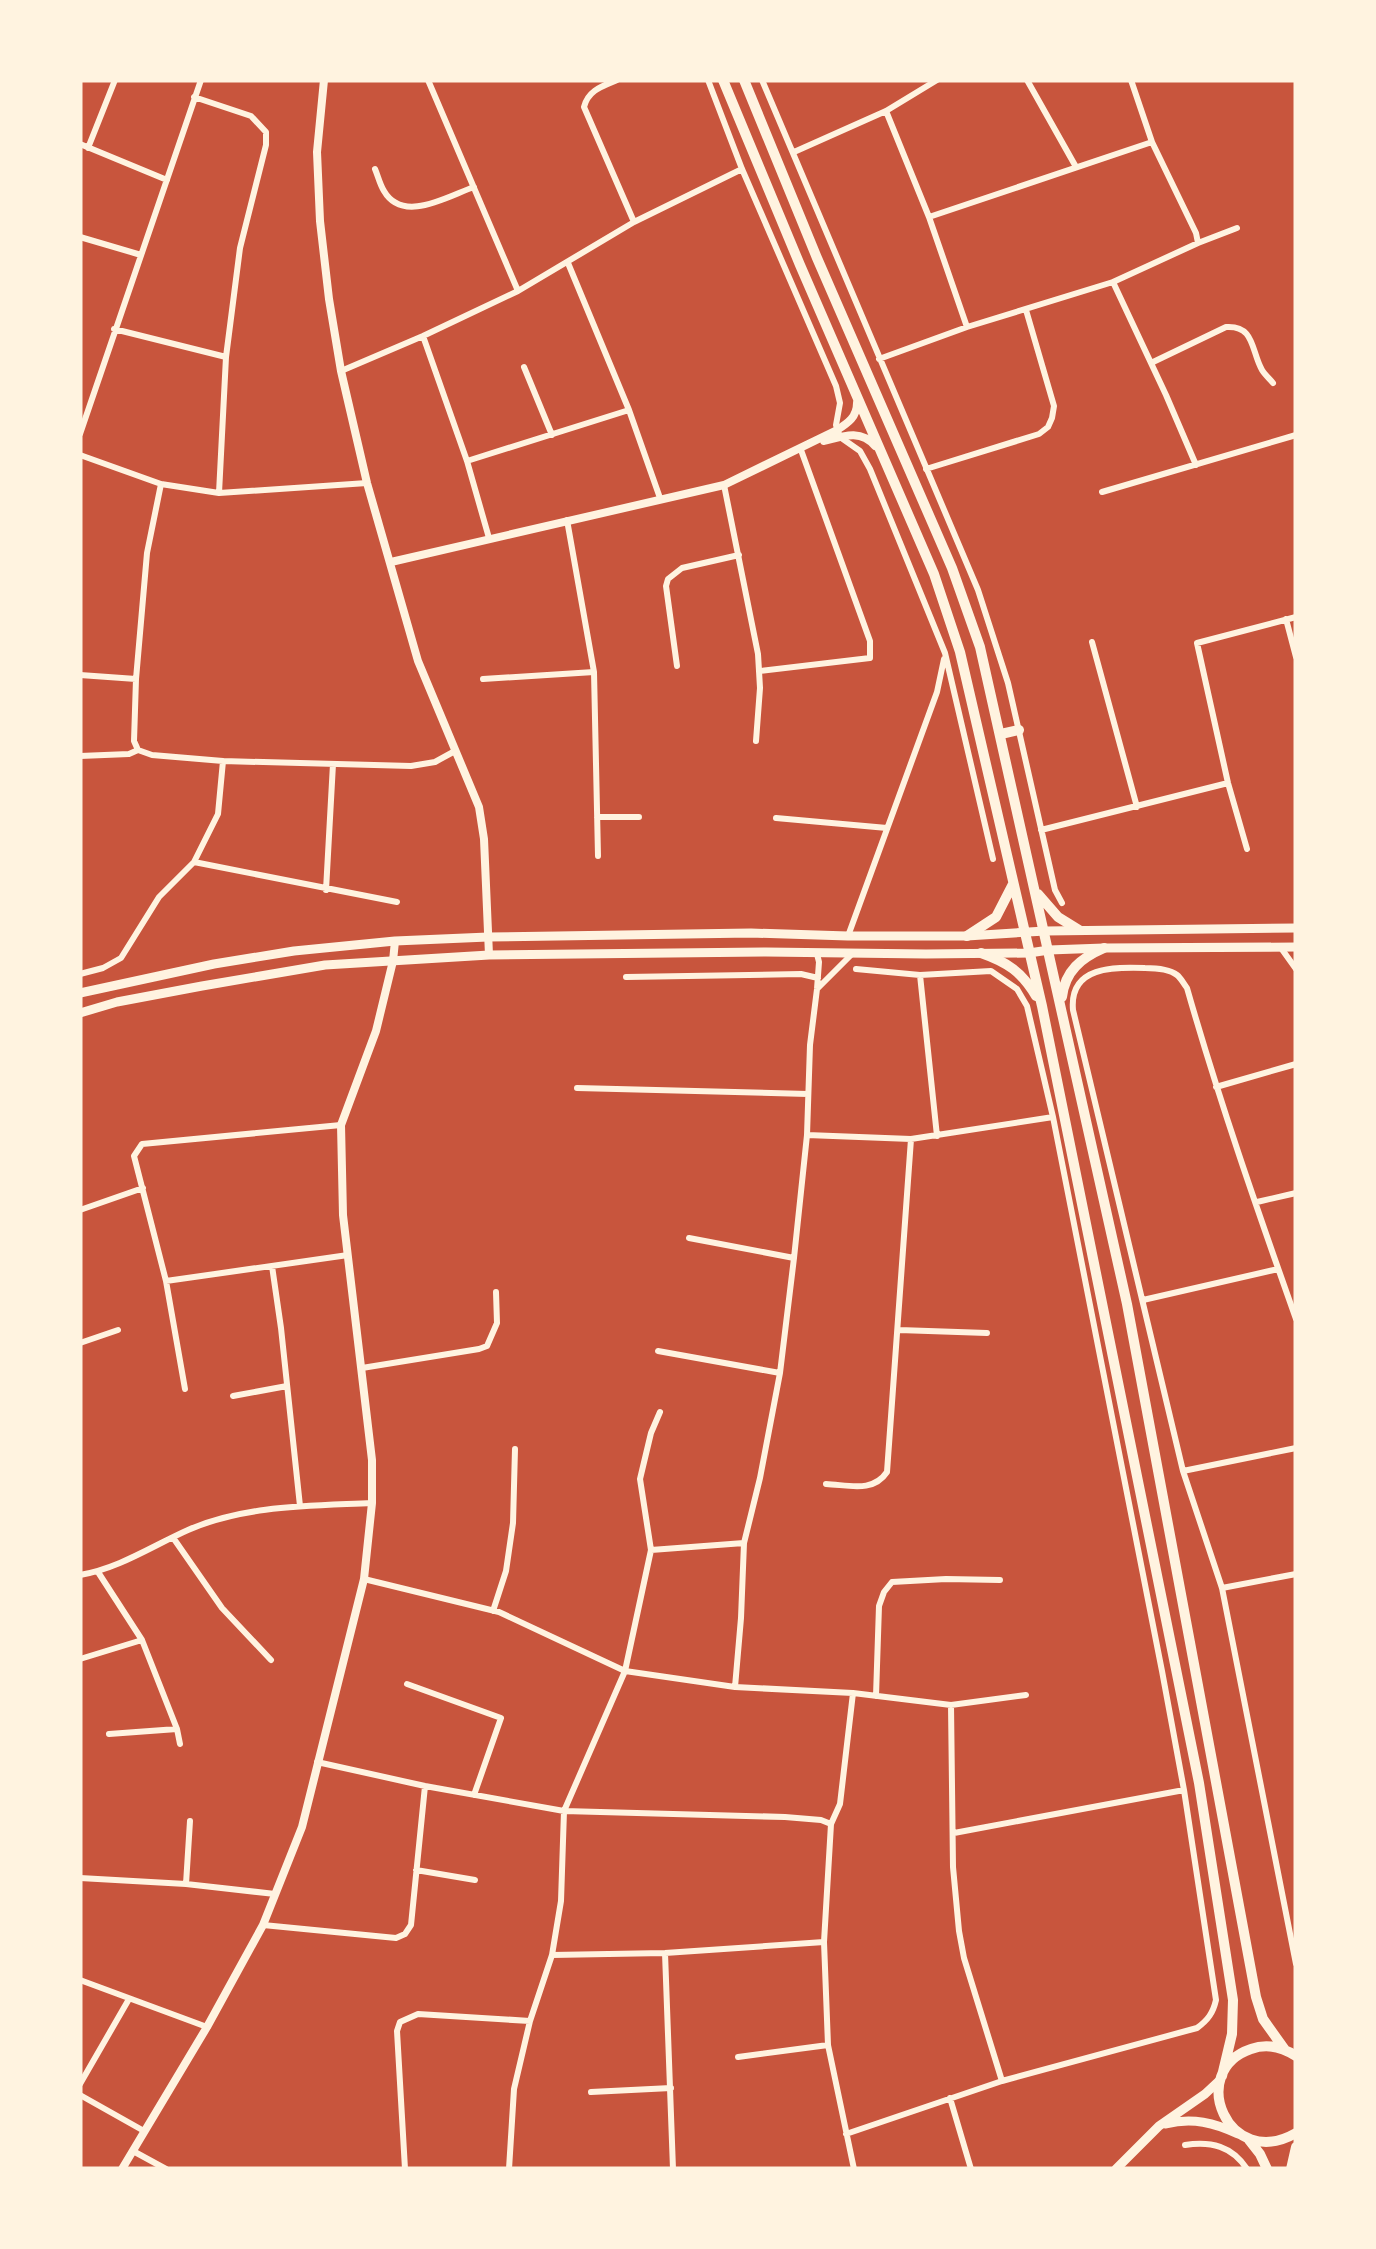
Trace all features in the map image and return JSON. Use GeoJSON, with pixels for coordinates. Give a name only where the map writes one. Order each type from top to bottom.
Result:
{"type":"FeatureCollection","features":[{"type":"Feature","properties":{"kind":"highway"},"geometry":{"type":"LineString","coordinates":[[724,80],[934,574],[960,652],[1042,1006],[1199,1783],[1233,2000],[1232,2034],[1218,2095],[1221,2110],[1266,2169]]}},
{"type":"Feature","properties":{"kind":"highway"},"geometry":{"type":"LineString","coordinates":[[744,80],[952,568],[980,647],[1128,1304],[1256,1997],[1263,2019],[1284,2050]]}},
{"type":"Feature","properties":{"kind":"highway"},"geometry":{"type":"LineString","coordinates":[[1001,734],[1019,730]]}},
{"type":"Feature","properties":{"kind":"highway"},"geometry":{"type":"LineString","coordinates":[[966,936],[996,917],[1013,884]]}},
{"type":"Feature","properties":{"kind":"highway"},"geometry":{"type":"LineString","coordinates":[[1033,884],[1050,910],[1080,930]]}},
{"type":"Feature","properties":{"kind":"highway"},"geometry":{"type":"LineString","coordinates":[[1062,1004],[1066,980],[1075,966],[1104,948]]}},
{"type":"Feature","properties":{"kind":"highway"},"geometry":{"type":"LineString","coordinates":[[981,953],[1008,964],[1022,975],[1042,1006]]}},
{"type":"Feature","properties":{"kind":"highway"},"geometry":{"type":"LineString","coordinates":[[1221,2078],[1230,2062],[1249,2049],[1264,2046],[1296,2056]]}},
{"type":"Feature","properties":{"kind":"highway"},"geometry":{"type":"LineString","coordinates":[[1243,2136],[1268,2143],[1296,2133]]}},
{"type":"Feature","properties":{"kind":"highway"},"geometry":{"type":"LineString","coordinates":[[1291,2169],[1296,2147]]}},
{"type":"Feature","properties":{"kind":"main road"},"geometry":{"type":"LineString","coordinates":[[80,993],[214,964],[396,941],[751,933],[966,936],[1080,930],[1296,928]]}},
{"type":"Feature","properties":{"kind":"main road"},"geometry":{"type":"LineString","coordinates":[[80,1013],[134,999],[307,968],[490,954],[1029,953],[1104,948],[1296,947]]}},
{"type":"Feature","properties":{"kind":"main road"},"geometry":{"type":"LineString","coordinates":[[1116,2169],[1159,2126],[1221,2078]]}},
{"type":"Feature","properties":{"kind":"main road"},"geometry":{"type":"LineString","coordinates":[[1159,2126],[1197,2121],[1243,2136]]}},
{"type":"Feature","properties":{"kind":"street"},"geometry":{"type":"LineString","coordinates":[[116,80],[84,146],[167,180]]}},
{"type":"Feature","properties":{"kind":"street"},"geometry":{"type":"LineString","coordinates":[[80,434],[201,80]]}},
{"type":"Feature","properties":{"kind":"street"},"geometry":{"type":"LineString","coordinates":[[324,80],[317,152],[320,221],[341,371],[367,483],[421,672],[475,797],[483,827],[490,954]]}},
{"type":"Feature","properties":{"kind":"street"},"geometry":{"type":"LineString","coordinates":[[428,80],[518,290]]}},
{"type":"Feature","properties":{"kind":"street"},"geometry":{"type":"LineString","coordinates":[[617,80],[595,90],[584,106],[634,222]]}},
{"type":"Feature","properties":{"kind":"street"},"geometry":{"type":"LineString","coordinates":[[708,80],[837,390],[839,434]]}},
{"type":"Feature","properties":{"kind":"street"},"geometry":{"type":"LineString","coordinates":[[762,80],[978,590],[1008,683],[1055,890],[1062,903]]}},
{"type":"Feature","properties":{"kind":"street"},"geometry":{"type":"LineString","coordinates":[[794,152],[886,111],[938,80]]}},
{"type":"Feature","properties":{"kind":"street"},"geometry":{"type":"LineString","coordinates":[[1027,80],[1076,168]]}},
{"type":"Feature","properties":{"kind":"street"},"geometry":{"type":"LineString","coordinates":[[1130,80],[1152,142],[1198,243]]}},
{"type":"Feature","properties":{"kind":"street"},"geometry":{"type":"LineString","coordinates":[[194,97],[251,116],[266,132],[241,239],[226,357],[220,492]]}},
{"type":"Feature","properties":{"kind":"street"},"geometry":{"type":"LineString","coordinates":[[886,111],[929,217],[967,328]]}},
{"type":"Feature","properties":{"kind":"street"},"geometry":{"type":"LineString","coordinates":[[929,217],[1152,142]]}},
{"type":"Feature","properties":{"kind":"street"},"geometry":{"type":"LineString","coordinates":[[375,168],[391,200],[408,208],[474,187]]}},
{"type":"Feature","properties":{"kind":"street"},"geometry":{"type":"LineString","coordinates":[[341,371],[518,290],[634,222],[742,169]]}},
{"type":"Feature","properties":{"kind":"street"},"geometry":{"type":"LineString","coordinates":[[879,359],[1113,282],[1236,228]]}},
{"type":"Feature","properties":{"kind":"street"},"geometry":{"type":"LineString","coordinates":[[80,237],[141,255]]}},
{"type":"Feature","properties":{"kind":"street"},"geometry":{"type":"LineString","coordinates":[[568,263],[630,410],[660,498]]}},
{"type":"Feature","properties":{"kind":"street"},"geometry":{"type":"LineString","coordinates":[[1113,282],[1196,465]]}},
{"type":"Feature","properties":{"kind":"street"},"geometry":{"type":"LineString","coordinates":[[926,469],[1039,434],[1048,427],[1054,406],[1026,310]]}},
{"type":"Feature","properties":{"kind":"street"},"geometry":{"type":"LineString","coordinates":[[1151,363],[1233,326],[1250,338],[1261,368],[1274,384]]}},
{"type":"Feature","properties":{"kind":"street"},"geometry":{"type":"LineString","coordinates":[[114,330],[226,357]]}},
{"type":"Feature","properties":{"kind":"street"},"geometry":{"type":"LineString","coordinates":[[424,336],[489,538]]}},
{"type":"Feature","properties":{"kind":"street"},"geometry":{"type":"LineString","coordinates":[[524,367],[552,435]]}},
{"type":"Feature","properties":{"kind":"street"},"geometry":{"type":"LineString","coordinates":[[839,434],[857,410],[857,394]]}},
{"type":"Feature","properties":{"kind":"street"},"geometry":{"type":"LineString","coordinates":[[467,462],[630,410]]}},
{"type":"Feature","properties":{"kind":"street"},"geometry":{"type":"LineString","coordinates":[[839,434],[860,451],[870,469],[935,624],[994,859]]}},
{"type":"Feature","properties":{"kind":"street"},"geometry":{"type":"LineString","coordinates":[[391,562],[724,485],[839,434],[869,439],[886,462]]}},
{"type":"Feature","properties":{"kind":"street"},"geometry":{"type":"LineString","coordinates":[[1102,492],[1296,435]]}},
{"type":"Feature","properties":{"kind":"street"},"geometry":{"type":"LineString","coordinates":[[759,672],[870,658],[870,641],[800,450]]}},
{"type":"Feature","properties":{"kind":"street"},"geometry":{"type":"LineString","coordinates":[[80,455],[160,484],[220,492],[367,483]]}},
{"type":"Feature","properties":{"kind":"street"},"geometry":{"type":"LineString","coordinates":[[138,750],[134,741],[136,679],[147,553],[160,484]]}},
{"type":"Feature","properties":{"kind":"street"},"geometry":{"type":"LineString","coordinates":[[724,485],[758,654],[756,741]]}},
{"type":"Feature","properties":{"kind":"street"},"geometry":{"type":"LineString","coordinates":[[567,520],[594,672],[598,856]]}},
{"type":"Feature","properties":{"kind":"street"},"geometry":{"type":"LineString","coordinates":[[677,666],[668,579],[682,568],[738,555]]}},
{"type":"Feature","properties":{"kind":"street"},"geometry":{"type":"LineString","coordinates":[[1247,849],[1197,643],[1296,617]]}},
{"type":"Feature","properties":{"kind":"street"},"geometry":{"type":"LineString","coordinates":[[1286,620],[1296,657]]}},
{"type":"Feature","properties":{"kind":"street"},"geometry":{"type":"LineString","coordinates":[[1092,642],[1137,806]]}},
{"type":"Feature","properties":{"kind":"street"},"geometry":{"type":"LineString","coordinates":[[848,936],[936,692],[945,653]]}},
{"type":"Feature","properties":{"kind":"street"},"geometry":{"type":"LineString","coordinates":[[483,680],[594,672]]}},
{"type":"Feature","properties":{"kind":"street"},"geometry":{"type":"LineString","coordinates":[[80,675],[136,679]]}},
{"type":"Feature","properties":{"kind":"street"},"geometry":{"type":"LineString","coordinates":[[80,756],[138,750],[152,755],[223,761],[411,766],[435,762],[456,750]]}},
{"type":"Feature","properties":{"kind":"street"},"geometry":{"type":"LineString","coordinates":[[80,974],[104,968],[120,958],[159,896],[194,862],[218,814],[223,761]]}},
{"type":"Feature","properties":{"kind":"street"},"geometry":{"type":"LineString","coordinates":[[326,890],[334,764]]}},
{"type":"Feature","properties":{"kind":"street"},"geometry":{"type":"LineString","coordinates":[[1041,830],[1228,783]]}},
{"type":"Feature","properties":{"kind":"street"},"geometry":{"type":"LineString","coordinates":[[597,817],[639,817]]}},
{"type":"Feature","properties":{"kind":"street"},"geometry":{"type":"LineString","coordinates":[[776,818],[888,828]]}},
{"type":"Feature","properties":{"kind":"street"},"geometry":{"type":"LineString","coordinates":[[194,862],[396,902]]}},
{"type":"Feature","properties":{"kind":"street"},"geometry":{"type":"LineString","coordinates":[[122,2169],[263,1925],[302,1827],[364,1578],[372,1460],[342,1215],[341,1125],[376,1031],[396,941]]}},
{"type":"Feature","properties":{"kind":"street"},"geometry":{"type":"LineString","coordinates":[[1280,947],[1296,968]]}},
{"type":"Feature","properties":{"kind":"street"},"geometry":{"type":"LineString","coordinates":[[734,1687],[744,1543],[780,1373],[794,1258],[807,1135],[817,954]]}},
{"type":"Feature","properties":{"kind":"street"},"geometry":{"type":"LineString","coordinates":[[818,988],[852,954]]}},
{"type":"Feature","properties":{"kind":"street"},"geometry":{"type":"LineString","coordinates":[[1296,1318],[1234,1143],[1187,988],[1176,974],[1156,968],[1116,967],[1082,980],[1074,994],[1073,1010],[1182,1471],[1222,1588],[1296,1964]]}},
{"type":"Feature","properties":{"kind":"street"},"geometry":{"type":"LineString","coordinates":[[846,2134],[1002,2081],[1197,2028],[1214,2010],[1216,2000],[1184,1790],[1138,1546],[1053,1117],[1027,1006],[1017,989],[998,974],[985,970],[920,975],[856,969]]}},
{"type":"Feature","properties":{"kind":"street"},"geometry":{"type":"LineString","coordinates":[[626,977],[801,974],[818,978]]}},
{"type":"Feature","properties":{"kind":"street"},"geometry":{"type":"LineString","coordinates":[[920,975],[937,1136]]}},
{"type":"Feature","properties":{"kind":"street"},"geometry":{"type":"LineString","coordinates":[[1216,1087],[1296,1064]]}},
{"type":"Feature","properties":{"kind":"street"},"geometry":{"type":"LineString","coordinates":[[578,1088],[808,1094]]}},
{"type":"Feature","properties":{"kind":"street"},"geometry":{"type":"LineString","coordinates":[[807,1135],[912,1139],[1053,1117]]}},
{"type":"Feature","properties":{"kind":"street"},"geometry":{"type":"LineString","coordinates":[[185,1389],[166,1280],[134,1156],[142,1144],[341,1125]]}},
{"type":"Feature","properties":{"kind":"street"},"geometry":{"type":"LineString","coordinates":[[826,1484],[872,1486],[887,1472],[912,1139]]}},
{"type":"Feature","properties":{"kind":"street"},"geometry":{"type":"LineString","coordinates":[[80,1210],[143,1188]]}},
{"type":"Feature","properties":{"kind":"street"},"geometry":{"type":"LineString","coordinates":[[1257,1202],[1296,1193]]}},
{"type":"Feature","properties":{"kind":"street"},"geometry":{"type":"LineString","coordinates":[[689,1238],[794,1258]]}},
{"type":"Feature","properties":{"kind":"street"},"geometry":{"type":"LineString","coordinates":[[166,1280],[348,1255]]}},
{"type":"Feature","properties":{"kind":"street"},"geometry":{"type":"LineString","coordinates":[[272,1266],[300,1506]]}},
{"type":"Feature","properties":{"kind":"street"},"geometry":{"type":"LineString","coordinates":[[1143,1300],[1278,1269]]}},
{"type":"Feature","properties":{"kind":"street"},"geometry":{"type":"LineString","coordinates":[[362,1368],[486,1346],[497,1323],[496,1292]]}},
{"type":"Feature","properties":{"kind":"street"},"geometry":{"type":"LineString","coordinates":[[80,1344],[118,1330]]}},
{"type":"Feature","properties":{"kind":"street"},"geometry":{"type":"LineString","coordinates":[[899,1330],[988,1333]]}},
{"type":"Feature","properties":{"kind":"street"},"geometry":{"type":"LineString","coordinates":[[658,1351],[780,1373]]}},
{"type":"Feature","properties":{"kind":"street"},"geometry":{"type":"LineString","coordinates":[[233,1396],[287,1386]]}},
{"type":"Feature","properties":{"kind":"street"},"geometry":{"type":"LineString","coordinates":[[509,2169],[514,2089],[530,2021],[552,1955],[561,1902],[564,1811],[624,1671],[652,1550],[640,1479],[660,1412]]}},
{"type":"Feature","properties":{"kind":"street"},"geometry":{"type":"LineString","coordinates":[[1182,1471],[1296,1448]]}},
{"type":"Feature","properties":{"kind":"street"},"geometry":{"type":"LineString","coordinates":[[493,1611],[506,1570],[515,1449]]}},
{"type":"Feature","properties":{"kind":"street"},"geometry":{"type":"LineString","coordinates":[[80,1575],[98,1572],[186,1531],[231,1516],[300,1506],[372,1503]]}},
{"type":"Feature","properties":{"kind":"street"},"geometry":{"type":"LineString","coordinates":[[1138,1546],[1147,1530]]}},
{"type":"Feature","properties":{"kind":"street"},"geometry":{"type":"LineString","coordinates":[[174,1538],[222,1608],[271,1660]]}},
{"type":"Feature","properties":{"kind":"street"},"geometry":{"type":"LineString","coordinates":[[652,1550],[744,1543]]}},
{"type":"Feature","properties":{"kind":"street"},"geometry":{"type":"LineString","coordinates":[[98,1572],[142,1640],[178,1728],[180,1744]]}},
{"type":"Feature","properties":{"kind":"street"},"geometry":{"type":"LineString","coordinates":[[1222,1588],[1296,1574]]}},
{"type":"Feature","properties":{"kind":"street"},"geometry":{"type":"LineString","coordinates":[[364,1578],[493,1611],[624,1671],[734,1687],[852,1693],[951,1705],[1026,1695]]}},
{"type":"Feature","properties":{"kind":"street"},"geometry":{"type":"LineString","coordinates":[[876,1696],[880,1606],[892,1582],[1000,1580]]}},
{"type":"Feature","properties":{"kind":"street"},"geometry":{"type":"LineString","coordinates":[[1147,1596],[1164,1610]]}},
{"type":"Feature","properties":{"kind":"street"},"geometry":{"type":"LineString","coordinates":[[80,1659],[142,1640]]}},
{"type":"Feature","properties":{"kind":"street"},"geometry":{"type":"LineString","coordinates":[[407,1684],[501,1718],[474,1795]]}},
{"type":"Feature","properties":{"kind":"street"},"geometry":{"type":"LineString","coordinates":[[852,1693],[840,1804],[831,1824],[824,1942],[828,2045],[854,2169]]}},
{"type":"Feature","properties":{"kind":"street"},"geometry":{"type":"LineString","coordinates":[[951,1705],[955,1897],[964,1958],[1002,2081]]}},
{"type":"Feature","properties":{"kind":"street"},"geometry":{"type":"LineString","coordinates":[[109,1734],[178,1728]]}},
{"type":"Feature","properties":{"kind":"street"},"geometry":{"type":"LineString","coordinates":[[317,1762],[564,1811],[785,1817],[831,1824]]}},
{"type":"Feature","properties":{"kind":"street"},"geometry":{"type":"LineString","coordinates":[[263,1925],[396,1938],[406,1934],[426,1786]]}},
{"type":"Feature","properties":{"kind":"street"},"geometry":{"type":"LineString","coordinates":[[954,1834],[1184,1790]]}},
{"type":"Feature","properties":{"kind":"street"},"geometry":{"type":"LineString","coordinates":[[186,1884],[190,1821]]}},
{"type":"Feature","properties":{"kind":"street"},"geometry":{"type":"LineString","coordinates":[[416,1870],[475,1880]]}},
{"type":"Feature","properties":{"kind":"street"},"geometry":{"type":"LineString","coordinates":[[80,1878],[275,1894]]}},
{"type":"Feature","properties":{"kind":"street"},"geometry":{"type":"LineString","coordinates":[[552,1955],[665,1953],[824,1942]]}},
{"type":"Feature","properties":{"kind":"street"},"geometry":{"type":"LineString","coordinates":[[665,1953],[673,2169]]}},
{"type":"Feature","properties":{"kind":"street"},"geometry":{"type":"LineString","coordinates":[[80,1980],[207,2027]]}},
{"type":"Feature","properties":{"kind":"street"},"geometry":{"type":"LineString","coordinates":[[80,2084],[129,1999]]}},
{"type":"Feature","properties":{"kind":"street"},"geometry":{"type":"LineString","coordinates":[[405,2169],[397,2031],[400,2022],[418,2014],[530,2021]]}},
{"type":"Feature","properties":{"kind":"street"},"geometry":{"type":"LineString","coordinates":[[738,2058],[828,2045]]}},
{"type":"Feature","properties":{"kind":"street"},"geometry":{"type":"LineString","coordinates":[[592,2092],[671,2088]]}},
{"type":"Feature","properties":{"kind":"street"},"geometry":{"type":"LineString","coordinates":[[80,2095],[144,2131]]}},
{"type":"Feature","properties":{"kind":"street"},"geometry":{"type":"LineString","coordinates":[[950,2098],[971,2169]]}},
{"type":"Feature","properties":{"kind":"street"},"geometry":{"type":"LineString","coordinates":[[1185,2146],[1220,2146],[1240,2158],[1248,2169]]}},
{"type":"Feature","properties":{"kind":"street"},"geometry":{"type":"LineString","coordinates":[[132,2151],[166,2169]]}}]}
